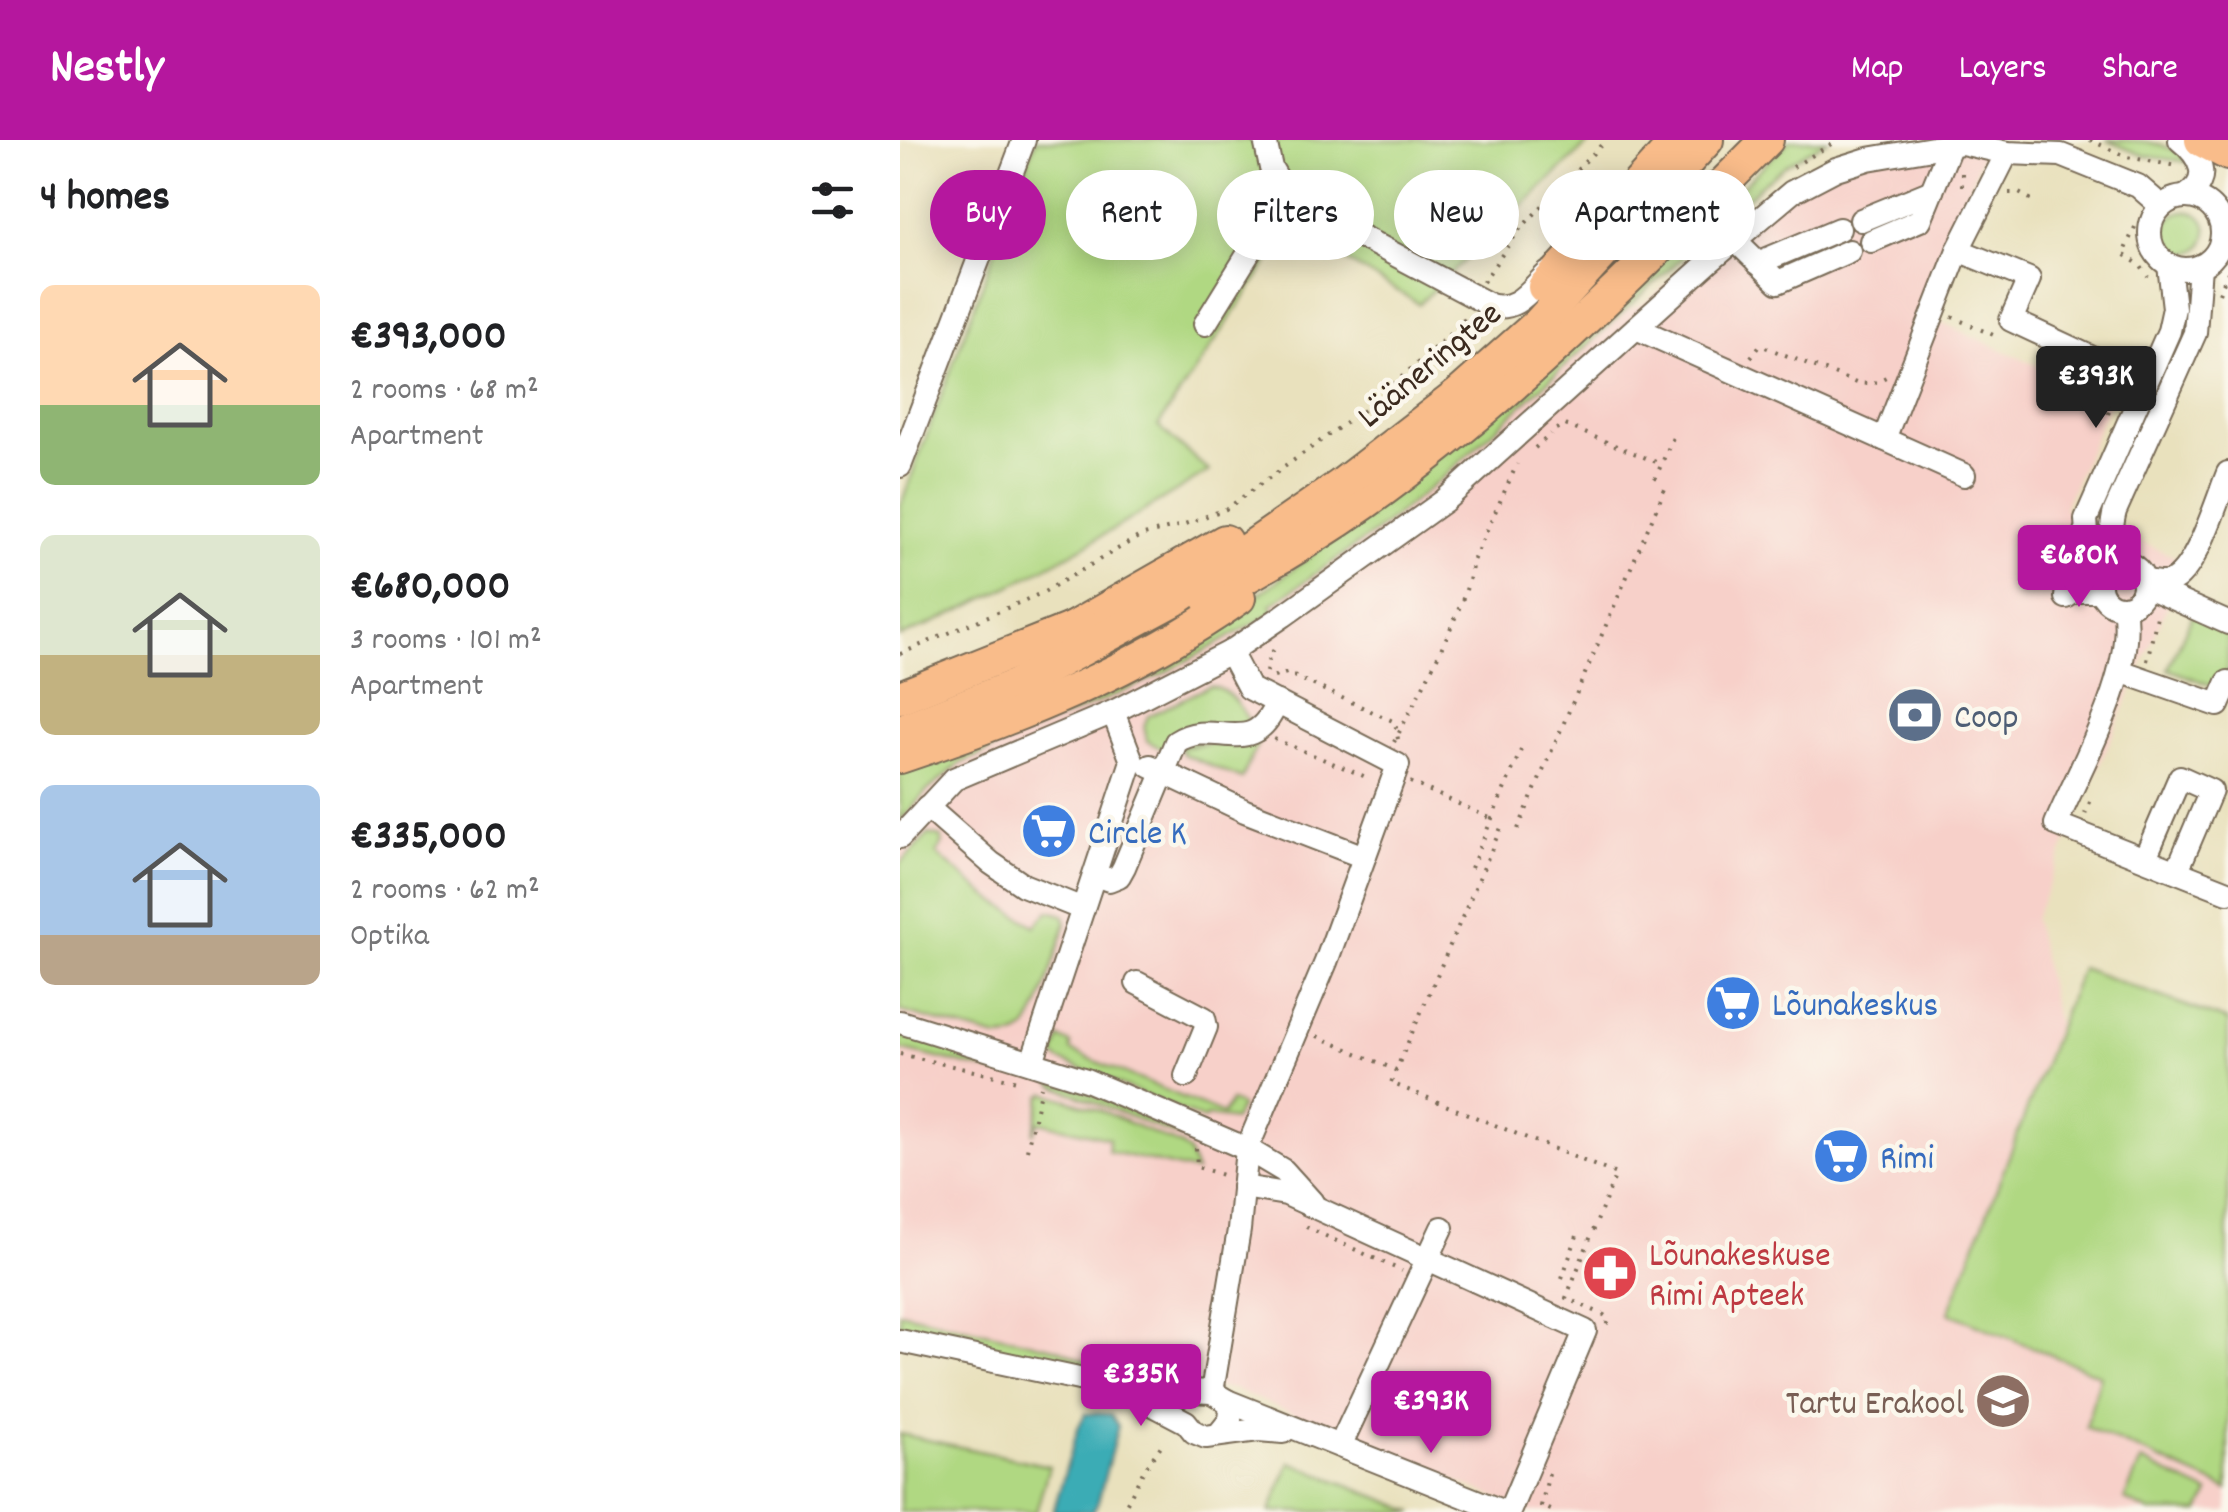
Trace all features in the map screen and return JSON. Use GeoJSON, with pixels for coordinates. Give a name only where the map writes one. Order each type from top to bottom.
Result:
{"type":"FeatureCollection","features":[{"type":"Feature","properties":{"kind":"highway"},"geometry":{"type":"LineString","coordinates":[[1654,170],[1678,140]]}},
{"type":"Feature","properties":{"kind":"highway","name":"Lääneringtee"},"geometry":{"type":"LineString","coordinates":[[1676,170],[1707,140]]}},
{"type":"Feature","properties":{"kind":"highway"},"geometry":{"type":"LineString","coordinates":[[1734,170],[1759,140]]}},
{"type":"Feature","properties":{"kind":"highway"},"geometry":{"type":"LineString","coordinates":[[1736,170],[1767,140]]}},
{"type":"Feature","properties":{"kind":"highway"},"geometry":{"type":"LineString","coordinates":[[1740,170],[1778,140]]}},
{"type":"Feature","properties":{"kind":"highway"},"geometry":{"type":"LineString","coordinates":[[1064,633],[1241,532],[1307,486],[1445,380],[1583,260]]}},
{"type":"Feature","properties":{"kind":"highway","name":"Lääneringtee"},"geometry":{"type":"LineString","coordinates":[[900,730],[1014,686],[1176,598],[1341,485],[1459,394],[1538,324],[1583,260]]}},
{"type":"Feature","properties":{"kind":"highway"},"geometry":{"type":"LineString","coordinates":[[900,757],[1018,714],[1137,659],[1233,602],[1454,434],[1647,260]]}},
{"type":"Feature","properties":{"kind":"highway"},"geometry":{"type":"LineString","coordinates":[[1014,686],[1065,670],[1135,638],[1317,536]]}},
{"type":"Feature","properties":{"kind":"highway","name":"Lääneringtee"},"geometry":{"type":"LineString","coordinates":[[900,698],[1064,633],[1262,537]]}},
{"type":"Feature","properties":{"kind":"street"},"geometry":{"type":"LineString","coordinates":[[900,466],[1024,140]]}},
{"type":"Feature","properties":{"kind":"street"},"geometry":{"type":"LineString","coordinates":[[1265,140],[1272,170]]}},
{"type":"Feature","properties":{"kind":"street"},"geometry":{"type":"LineString","coordinates":[[2180,140],[2197,154],[2210,154],[2196,190],[2161,206],[2150,226],[2150,238],[2153,249],[2170,265],[2190,269],[2216,254],[2225,228],[2208,204],[2186,196]]}},
{"type":"Feature","properties":{"kind":"street"},"geometry":{"type":"LineString","coordinates":[[1866,230],[1920,220],[1956,143]]}},
{"type":"Feature","properties":{"kind":"street"},"geometry":{"type":"LineString","coordinates":[[1755,223],[1792,192],[1836,169],[1956,143],[2007,153],[2060,156],[2138,186],[2161,206]]}},
{"type":"Feature","properties":{"kind":"street"},"geometry":{"type":"LineString","coordinates":[[1884,438],[1958,250],[2007,153]]}},
{"type":"Feature","properties":{"kind":"street"},"geometry":{"type":"LineString","coordinates":[[1755,259],[1758,262],[1844,240]]}},
{"type":"Feature","properties":{"kind":"street"},"geometry":{"type":"LineString","coordinates":[[1374,243],[1501,308],[1513,306],[1582,260]]}},
{"type":"Feature","properties":{"kind":"street"},"geometry":{"type":"LineString","coordinates":[[1958,250],[2029,280],[2011,320],[2146,383]]}},
{"type":"Feature","properties":{"kind":"street"},"geometry":{"type":"LineString","coordinates":[[1206,324],[1245,260]]}},
{"type":"Feature","properties":{"kind":"street"},"geometry":{"type":"LineString","coordinates":[[900,837],[954,779],[1113,712],[1230,652],[1549,420],[1636,328],[1712,260]]}},
{"type":"Feature","properties":{"kind":"street"},"geometry":{"type":"LineString","coordinates":[[2170,265],[2174,308],[2169,331],[2086,519],[2069,573],[2066,598],[2101,583],[2110,566],[2228,623]]}},
{"type":"Feature","properties":{"kind":"street"},"geometry":{"type":"LineString","coordinates":[[2200,266],[2194,333],[2110,530],[2114,548],[2144,581],[2161,584],[2174,580],[2192,559],[2228,474]]}},
{"type":"Feature","properties":{"kind":"street"},"geometry":{"type":"LineString","coordinates":[[1636,328],[1964,475]]}},
{"type":"Feature","properties":{"kind":"street"},"geometry":{"type":"LineString","coordinates":[[2085,532],[2106,602],[2124,608],[2136,603],[2144,581]]}},
{"type":"Feature","properties":{"kind":"street"},"geometry":{"type":"LineString","coordinates":[[2124,608],[2131,675],[2067,828],[2228,892]]}},
{"type":"Feature","properties":{"kind":"street"},"geometry":{"type":"LineString","coordinates":[[1218,1434],[1230,1420],[1220,1396],[1246,1149],[1326,962],[1398,765],[1393,758],[1249,688],[1230,652]]}},
{"type":"Feature","properties":{"kind":"street"},"geometry":{"type":"LineString","coordinates":[[2131,675],[2218,704],[2228,682]]}},
{"type":"Feature","properties":{"kind":"street"},"geometry":{"type":"LineString","coordinates":[[1094,875],[1109,880],[1119,876],[1140,835],[1176,742],[1183,738],[1252,734],[1269,721],[1276,702]]}},
{"type":"Feature","properties":{"kind":"street"},"geometry":{"type":"LineString","coordinates":[[1032,1062],[1132,761],[1113,712]]}},
{"type":"Feature","properties":{"kind":"street"},"geometry":{"type":"LineString","coordinates":[[1132,761],[1165,771],[1245,811],[1364,857]]}},
{"type":"Feature","properties":{"kind":"street"},"geometry":{"type":"LineString","coordinates":[[2145,858],[2180,777],[2211,791],[2178,871]]}},
{"type":"Feature","properties":{"kind":"street"},"geometry":{"type":"LineString","coordinates":[[927,807],[990,863],[1022,885],[1083,909]]}},
{"type":"Feature","properties":{"kind":"street"},"geometry":{"type":"LineString","coordinates":[[1136,983],[1204,1018],[1206,1027],[1186,1076]]}},
{"type":"Feature","properties":{"kind":"street"},"geometry":{"type":"LineString","coordinates":[[900,1022],[1086,1080],[1246,1149],[1284,1171],[1322,1212]]}},
{"type":"Feature","properties":{"kind":"street"},"geometry":{"type":"LineString","coordinates":[[1186,1422],[1191,1399],[1200,1392],[1220,1396],[1506,1512],[1585,1331],[1286,1194],[1243,1186]]}},
{"type":"Feature","properties":{"kind":"street"},"geometry":{"type":"LineString","coordinates":[[1340,1446],[1442,1228]]}},
{"type":"Feature","properties":{"kind":"street"},"geometry":{"type":"LineString","coordinates":[[900,1341],[1121,1388],[1220,1396]]}},
{"type":"Feature","properties":{"kind":"street"},"geometry":{"type":"LineString","coordinates":[[1121,1388],[1186,1422],[1194,1432],[1206,1437],[1258,1430],[1313,1435]]}},
{"type":"Feature","properties":{"kind":"path"},"geometry":{"type":"LineString","coordinates":[[900,654],[1044,592],[1140,536],[1226,509],[1369,406],[1460,324],[1518,230],[1606,140]]}},
{"type":"Feature","properties":{"kind":"path"},"geometry":{"type":"LineString","coordinates":[[1828,144],[1838,140]]}},
{"type":"Feature","properties":{"kind":"path"},"geometry":{"type":"LineString","coordinates":[[2090,140],[2127,157],[2210,154]]}},
{"type":"Feature","properties":{"kind":"path"},"geometry":{"type":"LineString","coordinates":[[1956,143],[1961,200]]}},
{"type":"Feature","properties":{"kind":"path"},"geometry":{"type":"LineString","coordinates":[[2216,300],[2228,272]]}},
{"type":"Feature","properties":{"kind":"path"},"geometry":{"type":"LineString","coordinates":[[1743,375],[1760,345],[1856,383],[1872,384],[1895,366]]}},
{"type":"Feature","properties":{"kind":"path"},"geometry":{"type":"LineString","coordinates":[[1375,780],[1393,758],[1398,736],[1459,606],[1472,574],[1472,563],[1516,466],[1549,420],[1662,464]]}},
{"type":"Feature","properties":{"kind":"path"},"geometry":{"type":"LineString","coordinates":[[1654,478],[1674,436]]}},
{"type":"Feature","properties":{"kind":"path"},"geometry":{"type":"LineString","coordinates":[[1518,830],[1666,484]]}},
{"type":"Feature","properties":{"kind":"path"},"geometry":{"type":"LineString","coordinates":[[2131,675],[2144,581]]}},
{"type":"Feature","properties":{"kind":"path"},"geometry":{"type":"LineString","coordinates":[[1265,680],[1287,673],[1395,722],[1398,736],[1393,758]]}},
{"type":"Feature","properties":{"kind":"path"},"geometry":{"type":"LineString","coordinates":[[1471,868],[1521,750]]}},
{"type":"Feature","properties":{"kind":"path"},"geometry":{"type":"LineString","coordinates":[[2067,828],[2099,781]]}},
{"type":"Feature","properties":{"kind":"path"},"geometry":{"type":"LineString","coordinates":[[1503,823],[1390,1082],[1616,1174],[1600,1216]]}},
{"type":"Feature","properties":{"kind":"path"},"geometry":{"type":"LineString","coordinates":[[1308,1032],[1396,1070]]}},
{"type":"Feature","properties":{"kind":"path"},"geometry":{"type":"LineString","coordinates":[[900,1054],[1054,1090]]}},
{"type":"Feature","properties":{"kind":"path"},"geometry":{"type":"LineString","coordinates":[[1562,1278],[1578,1233]]}},
{"type":"Feature","properties":{"kind":"path"},"geometry":{"type":"LineString","coordinates":[[1122,1512],[1163,1443]]}},
{"type":"Feature","properties":{"kind":"shaded area"},"geometry":{"type":"Polygon","coordinates":[[[1921,140],[1987,140],[1923,314],[2111,399],[2064,508],[2186,562],[2034,919],[2057,1024],[1949,1313],[2101,1375],[2087,1427],[2228,1490],[2228,1512],[1531,1512],[1233,1389],[900,1331],[900,822],[926,792],[961,763],[1203,654],[1275,611],[1271,605],[1377,531],[1447,474],[1630,309],[1645,303],[1695,260],[1755,260],[1755,209],[1777,190],[1845,154],[1921,140]]]}},
{"type":"Feature","properties":{"kind":"green space"},"geometry":{"type":"Polygon","coordinates":[[[1036,140],[1592,140],[1560,170],[1539,170],[1539,190],[1519,209],[1519,170],[1394,170],[1394,260],[1465,260],[1419,304],[1345,260],[1374,260],[1374,170],[1217,170],[1217,260],[1270,260],[1158,426],[1209,471],[1058,561],[900,637],[900,507],[992,260],[1046,260],[1046,170],[1025,170],[1036,140]]]}},
{"type":"Feature","properties":{"kind":"green space"},"geometry":{"type":"Polygon","coordinates":[[[1790,140],[1827,140],[1786,165],[1755,191],[1755,174],[1790,140]]]}},
{"type":"Feature","properties":{"kind":"green space"},"geometry":{"type":"Polygon","coordinates":[[[2106,140],[2162,145],[2190,162],[2144,156],[2106,140]]]}},
{"type":"Feature","properties":{"kind":"green space"},"geometry":{"type":"Polygon","coordinates":[[[2186,211],[2201,217],[2207,232],[2201,247],[2186,253],[2171,247],[2165,232],[2171,217],[2186,211]]]}},
{"type":"Feature","properties":{"kind":"green space"},"geometry":{"type":"Polygon","coordinates":[[[1657,260],[1680,260],[1447,474],[1377,531],[1271,605],[1275,612],[1161,675],[961,763],[926,792],[900,822],[900,767],[1247,603],[1308,558],[1657,260]]]}},
{"type":"Feature","properties":{"kind":"green space"},"geometry":{"type":"Polygon","coordinates":[[[2194,612],[2228,629],[2228,666],[2218,688],[2168,669],[2194,612]]]}},
{"type":"Feature","properties":{"kind":"green space"},"geometry":{"type":"Polygon","coordinates":[[[1210,686],[1230,696],[1253,727],[1166,751],[1147,741],[1144,726],[1148,716],[1210,686]]]}},
{"type":"Feature","properties":{"kind":"green space"},"geometry":{"type":"Polygon","coordinates":[[[1261,736],[1242,779],[1183,754],[1180,748],[1261,736]]]}},
{"type":"Feature","properties":{"kind":"green space"},"geometry":{"type":"Polygon","coordinates":[[[929,834],[941,837],[943,843],[936,854],[987,896],[1035,926],[1049,911],[1064,915],[1066,924],[1043,995],[1032,1021],[1016,1035],[997,1038],[900,1011],[900,864],[929,834]]]}},
{"type":"Feature","properties":{"kind":"green space"},"geometry":{"type":"Polygon","coordinates":[[[2081,968],[2228,1021],[2228,1490],[2086,1427],[2100,1375],[1949,1313],[2081,968]]]}},
{"type":"Feature","properties":{"kind":"green space"},"geometry":{"type":"Polygon","coordinates":[[[900,1034],[1008,1065],[1018,1074],[1008,1075],[900,1049],[900,1034]]]}},
{"type":"Feature","properties":{"kind":"green space"},"geometry":{"type":"Polygon","coordinates":[[[1060,1038],[1071,1044],[1071,1051],[1223,1114],[1231,1101],[1241,1106],[1234,1120],[1206,1116],[1204,1120],[1061,1061],[1054,1056],[1060,1038]]]}},
{"type":"Feature","properties":{"kind":"green space"},"geometry":{"type":"Polygon","coordinates":[[[1048,1079],[1198,1139],[1189,1141],[1055,1086],[1048,1079]]]}},
{"type":"Feature","properties":{"kind":"green space"},"geometry":{"type":"Polygon","coordinates":[[[1046,1093],[1100,1110],[1182,1146],[1196,1172],[1108,1151],[1109,1138],[1039,1122],[1033,1134],[1046,1093]]]}},
{"type":"Feature","properties":{"kind":"green space"},"geometry":{"type":"Polygon","coordinates":[[[900,1312],[1059,1349],[1090,1363],[1089,1368],[900,1330],[900,1312]]]}},
{"type":"Feature","properties":{"kind":"green space"},"geometry":{"type":"Polygon","coordinates":[[[900,1434],[1049,1466],[1036,1512],[900,1512],[900,1434]]]}},
{"type":"Feature","properties":{"kind":"green space"},"geometry":{"type":"Polygon","coordinates":[[[2141,1461],[2209,1493],[2200,1512],[2150,1512],[2124,1500],[2141,1461]]]}},
{"type":"Feature","properties":{"kind":"green space"},"geometry":{"type":"Polygon","coordinates":[[[1290,1462],[1415,1512],[1270,1512],[1290,1462]]]}},
{"type":"Feature","properties":{"kind":"water"},"geometry":{"type":"Polygon","coordinates":[[[1085,1414],[1111,1414],[1118,1426],[1098,1502],[1093,1512],[1053,1512],[1078,1428],[1085,1414]]]}},
{"type":"Feature","properties":{"kind":"place","name":"Coop"},"geometry":{"type":"Point","coordinates":[1915,715]}},
{"type":"Feature","properties":{"kind":"place","name":"Circle K"},"geometry":{"type":"Point","coordinates":[1049,831]}},
{"type":"Feature","properties":{"kind":"place","name":"Lõunakeskus"},"geometry":{"type":"Point","coordinates":[1733,1003]}},
{"type":"Feature","properties":{"kind":"place","name":"Rimi"},"geometry":{"type":"Point","coordinates":[1841,1156]}},
{"type":"Feature","properties":{"kind":"place","name":"Lõunakeskuse Rimi Apteek"},"geometry":{"type":"Point","coordinates":[1610,1273]}},
{"type":"Feature","properties":{"kind":"place","name":"Tartu Erakool"},"geometry":{"type":"Point","coordinates":[2003,1401]}}]}
